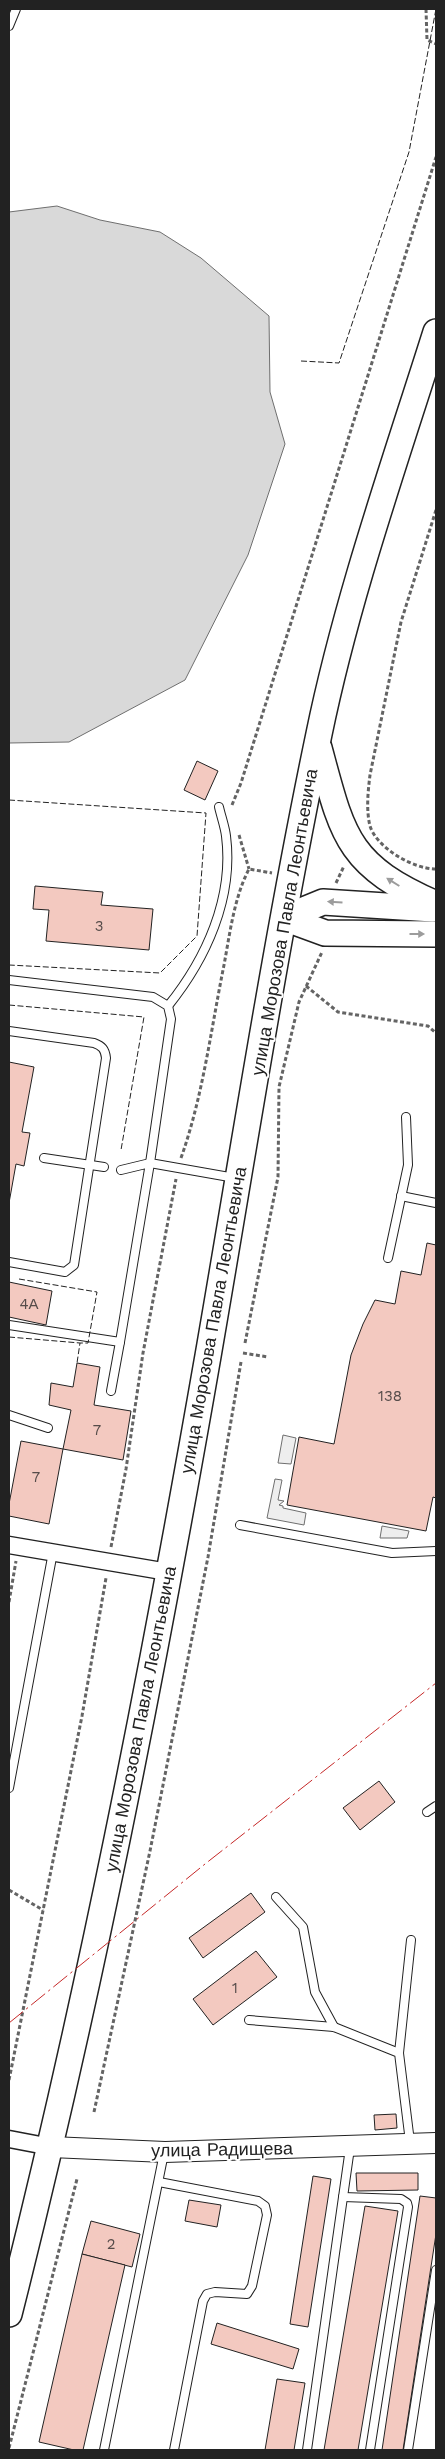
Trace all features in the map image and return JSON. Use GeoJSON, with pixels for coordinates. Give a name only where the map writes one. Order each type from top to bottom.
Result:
{"type":"FeatureCollection","features":[{"type":"Feature","properties":{"kind":"main road","name":"улица Морозова Павла Леонтьевича"},"geometry":{"type":"LineString","coordinates":[[9,2314],[51,2148],[108,1884],[168,1572],[284,918],[317,744],[342,640],[365,560],[436,332]]}},
{"type":"Feature","properties":{"kind":"main road"},"geometry":{"type":"LineString","coordinates":[[317,744],[337,816],[354,848],[363,860],[392,882],[436,904]]}},
{"type":"Feature","properties":{"kind":"main road"},"geometry":{"type":"LineString","coordinates":[[284,918],[324,902],[436,909]]}},
{"type":"Feature","properties":{"kind":"main road"},"geometry":{"type":"LineString","coordinates":[[284,918],[330,934],[436,934]]}},
{"type":"Feature","properties":{"kind":"street"},"geometry":{"type":"LineString","coordinates":[[14,1546],[168,1572]]}},
{"type":"Feature","properties":{"kind":"street","name":"улица Радищева"},"geometry":{"type":"LineString","coordinates":[[9,2139],[51,2148],[165,2152],[436,2144]]}},
{"type":"Feature","properties":{"kind":"lane"},"geometry":{"type":"LineString","coordinates":[[9,26],[16,9]]}},
{"type":"Feature","properties":{"kind":"lane"},"geometry":{"type":"LineString","coordinates":[[168,1006],[184,984],[218,920],[228,866],[226,835],[219,807]]}},
{"type":"Feature","properties":{"kind":"lane"},"geometry":{"type":"LineString","coordinates":[[9,980],[153,997],[168,1006],[171,1019],[150,1163],[111,1391]]}},
{"type":"Feature","properties":{"kind":"lane"},"geometry":{"type":"LineString","coordinates":[[9,1031],[94,1043],[101,1045],[105,1050],[106,1058],[74,1265],[65,1272],[9,1262]]}},
{"type":"Feature","properties":{"kind":"lane"},"geometry":{"type":"LineString","coordinates":[[388,1258],[408,1165],[406,1117]]}},
{"type":"Feature","properties":{"kind":"lane"},"geometry":{"type":"LineString","coordinates":[[44,1158],[104,1167]]}},
{"type":"Feature","properties":{"kind":"lane"},"geometry":{"type":"LineString","coordinates":[[121,1170],[150,1163],[238,1178]]}},
{"type":"Feature","properties":{"kind":"lane"},"geometry":{"type":"LineString","coordinates":[[401,1196],[436,1203]]}},
{"type":"Feature","properties":{"kind":"lane"},"geometry":{"type":"LineString","coordinates":[[9,1325],[120,1342]]}},
{"type":"Feature","properties":{"kind":"lane"},"geometry":{"type":"LineString","coordinates":[[9,1415],[48,1428]]}},
{"type":"Feature","properties":{"kind":"lane"},"geometry":{"type":"LineString","coordinates":[[240,1525],[392,1553],[436,1551]]}},
{"type":"Feature","properties":{"kind":"lane"},"geometry":{"type":"LineString","coordinates":[[9,1788],[53,1552]]}},
{"type":"Feature","properties":{"kind":"lane"},"geometry":{"type":"LineString","coordinates":[[426,1812],[436,1806]]}},
{"type":"Feature","properties":{"kind":"lane"},"geometry":{"type":"LineString","coordinates":[[276,1897],[303,1927],[314,1992],[334,2027]]}},
{"type":"Feature","properties":{"kind":"lane"},"geometry":{"type":"LineString","coordinates":[[410,2144],[399,2053],[411,1940]]}},
{"type":"Feature","properties":{"kind":"lane"},"geometry":{"type":"LineString","coordinates":[[249,2020],[334,2027],[399,2053]]}},
{"type":"Feature","properties":{"kind":"lane"},"geometry":{"type":"LineString","coordinates":[[307,2450],[350,2146]]}},
{"type":"Feature","properties":{"kind":"lane"},"geometry":{"type":"LineString","coordinates":[[104,2450],[165,2152]]}},
{"type":"Feature","properties":{"kind":"lane"},"geometry":{"type":"LineString","coordinates":[[159,2182],[258,2200],[265,2206],[267,2215],[252,2286],[247,2294],[215,2292],[207,2294],[203,2301],[174,2450]]}},
{"type":"Feature","properties":{"kind":"lane"},"geometry":{"type":"LineString","coordinates":[[343,2197],[401,2199],[407,2203],[408,2207],[370,2450]]}},
{"type":"Feature","properties":{"kind":"lane"},"geometry":{"type":"LineString","coordinates":[[408,2450],[436,2270]]}},
{"type":"Feature","properties":{"kind":"path"},"geometry":{"type":"LineString","coordinates":[[426,9],[427,40],[436,44]]}},
{"type":"Feature","properties":{"kind":"path"},"geometry":{"type":"LineString","coordinates":[[231,807],[241,783],[436,157]]}},
{"type":"Feature","properties":{"kind":"path"},"geometry":{"type":"LineString","coordinates":[[436,510],[401,622],[379,726],[368,792],[368,816],[373,831],[381,842],[415,865],[436,869]]}},
{"type":"Feature","properties":{"kind":"path"},"geometry":{"type":"LineString","coordinates":[[333,902],[336,882],[354,848],[373,831]]}},
{"type":"Feature","properties":{"kind":"path"},"geometry":{"type":"LineString","coordinates":[[239,834],[250,869]]}},
{"type":"Feature","properties":{"kind":"path"},"geometry":{"type":"LineString","coordinates":[[245,1343],[278,1177],[279,1087],[299,1002],[330,934]]}},
{"type":"Feature","properties":{"kind":"path"},"geometry":{"type":"LineString","coordinates":[[306,986],[338,1012],[428,1026],[436,1033]]}},
{"type":"Feature","properties":{"kind":"path"},"geometry":{"type":"LineString","coordinates":[[243,1353],[268,1357]]}},
{"type":"Feature","properties":{"kind":"path"},"geometry":{"type":"LineString","coordinates":[[94,2112],[150,1851],[208,1557],[241,1362]]}},
{"type":"Feature","properties":{"kind":"path"},"geometry":{"type":"LineString","coordinates":[[9,1602],[14,1546]]}},
{"type":"Feature","properties":{"kind":"path"},"geometry":{"type":"LineString","coordinates":[[9,2080],[82,1716],[108,1562]]}},
{"type":"Feature","properties":{"kind":"path"},"geometry":{"type":"LineString","coordinates":[[9,1890],[43,1910]]}},
{"type":"Feature","properties":{"kind":"path"},"geometry":{"type":"LineString","coordinates":[[9,2448],[77,2179]]}},
{"type":"Feature","properties":{"kind":"shaded area"},"geometry":{"type":"Polygon","coordinates":[[[57,206],[100,220],[160,232],[201,258],[269,316],[270,392],[285,444],[248,555],[185,680],[69,742],[9,743],[9,212],[57,206]]]}},
{"type":"Feature","properties":{"kind":"shaded area"},"geometry":{"type":"Polygon","coordinates":[[[283,1435],[296,1438],[291,1464],[278,1463],[283,1435]]]}},
{"type":"Feature","properties":{"kind":"shaded area"},"geometry":{"type":"Polygon","coordinates":[[[275,1479],[282,1480],[278,1500],[284,1501],[279,1505],[283,1506],[283,1508],[306,1513],[304,1525],[267,1518],[275,1479]]]}},
{"type":"Feature","properties":{"kind":"shaded area"},"geometry":{"type":"Polygon","coordinates":[[[382,1526],[409,1531],[407,1538],[380,1538],[382,1526]]]}},
{"type":"Feature","properties":{"kind":"building"},"geometry":{"type":"Polygon","coordinates":[[[197,761],[218,771],[205,800],[184,790],[197,761]]]}},
{"type":"Feature","properties":{"kind":"building"},"geometry":{"type":"Polygon","coordinates":[[[35,886],[103,892],[101,905],[153,909],[149,950],[46,941],[49,910],[33,909],[35,886]]]}},
{"type":"Feature","properties":{"kind":"building"},"geometry":{"type":"Polygon","coordinates":[[[9,1062],[34,1067],[22,1132],[30,1133],[24,1166],[16,1164],[9,1203],[9,1062]]]}},
{"type":"Feature","properties":{"kind":"building"},"geometry":{"type":"Polygon","coordinates":[[[427,1243],[436,1245],[436,1498],[433,1497],[426,1531],[287,1505],[299,1437],[334,1444],[351,1355],[363,1324],[375,1300],[395,1304],[401,1271],[421,1275],[427,1243]]]}},
{"type":"Feature","properties":{"kind":"building"},"geometry":{"type":"Polygon","coordinates":[[[9,1282],[52,1291],[46,1325],[9,1317],[9,1282]]]}},
{"type":"Feature","properties":{"kind":"building"},"geometry":{"type":"Polygon","coordinates":[[[77,1363],[100,1367],[94,1405],[131,1411],[123,1460],[63,1449],[71,1410],[49,1405],[51,1383],[73,1387],[77,1363]]]}},
{"type":"Feature","properties":{"kind":"building"},"geometry":{"type":"Polygon","coordinates":[[[21,1441],[63,1449],[49,1524],[9,1516],[9,1504],[21,1441]]]}},
{"type":"Feature","properties":{"kind":"building"},"geometry":{"type":"Polygon","coordinates":[[[379,1781],[395,1802],[360,1830],[343,1808],[379,1781]]]}},
{"type":"Feature","properties":{"kind":"building"},"geometry":{"type":"Polygon","coordinates":[[[251,1893],[265,1912],[203,1958],[189,1938],[251,1893]]]}},
{"type":"Feature","properties":{"kind":"building"},"geometry":{"type":"Polygon","coordinates":[[[256,1951],[277,1977],[213,2025],[193,1999],[256,1951]]]}},
{"type":"Feature","properties":{"kind":"building"},"geometry":{"type":"Polygon","coordinates":[[[396,2114],[397,2128],[375,2130],[374,2115],[396,2114]]]}},
{"type":"Feature","properties":{"kind":"building"},"geometry":{"type":"Polygon","coordinates":[[[356,2173],[418,2173],[418,2190],[357,2191],[356,2173]]]}},
{"type":"Feature","properties":{"kind":"building"},"geometry":{"type":"Polygon","coordinates":[[[313,2176],[331,2179],[308,2327],[290,2324],[313,2176]]]}},
{"type":"Feature","properties":{"kind":"building"},"geometry":{"type":"Polygon","coordinates":[[[420,2196],[436,2198],[436,2234],[403,2450],[382,2450],[420,2196]]]}},
{"type":"Feature","properties":{"kind":"building"},"geometry":{"type":"Polygon","coordinates":[[[189,2200],[221,2205],[217,2227],[185,2221],[189,2200]]]}},
{"type":"Feature","properties":{"kind":"building"},"geometry":{"type":"Polygon","coordinates":[[[365,2206],[398,2211],[358,2450],[324,2450],[365,2206]]]}},
{"type":"Feature","properties":{"kind":"building"},"geometry":{"type":"Polygon","coordinates":[[[91,2221],[140,2234],[132,2267],[82,2254],[91,2221]]]}},
{"type":"Feature","properties":{"kind":"building"},"geometry":{"type":"Polygon","coordinates":[[[82,2254],[125,2265],[83,2450],[74,2450],[39,2442],[82,2254]]]}},
{"type":"Feature","properties":{"kind":"building"},"geometry":{"type":"Polygon","coordinates":[[[217,2323],[299,2349],[293,2369],[211,2344],[217,2323]]]}},
{"type":"Feature","properties":{"kind":"building"},"geometry":{"type":"Polygon","coordinates":[[[277,2379],[305,2383],[294,2450],[265,2450],[277,2379]]]}},
{"type":"Feature","properties":{"kind":"fence"},"geometry":{"type":"LineString","coordinates":[[301,361],[339,363],[409,152],[436,9]]}},
{"type":"Feature","properties":{"kind":"fence"},"geometry":{"type":"LineString","coordinates":[[9,800],[206,813],[197,936],[160,973],[9,965]]}},
{"type":"Feature","properties":{"kind":"fence"},"geometry":{"type":"LineString","coordinates":[[9,1005],[144,1017],[121,1150]]}},
{"type":"Feature","properties":{"kind":"fence"},"geometry":{"type":"LineString","coordinates":[[19,1279],[97,1292],[88,1343],[80,1343]]}},
{"type":"Feature","properties":{"kind":"fence"},"geometry":{"type":"LineString","coordinates":[[9,1337],[80,1343],[77,1363]]}},
{"type":"Feature","properties":{"kind":"power"},"geometry":{"type":"LineString","coordinates":[[9,2023],[205,1864],[436,1683]]}}]}
